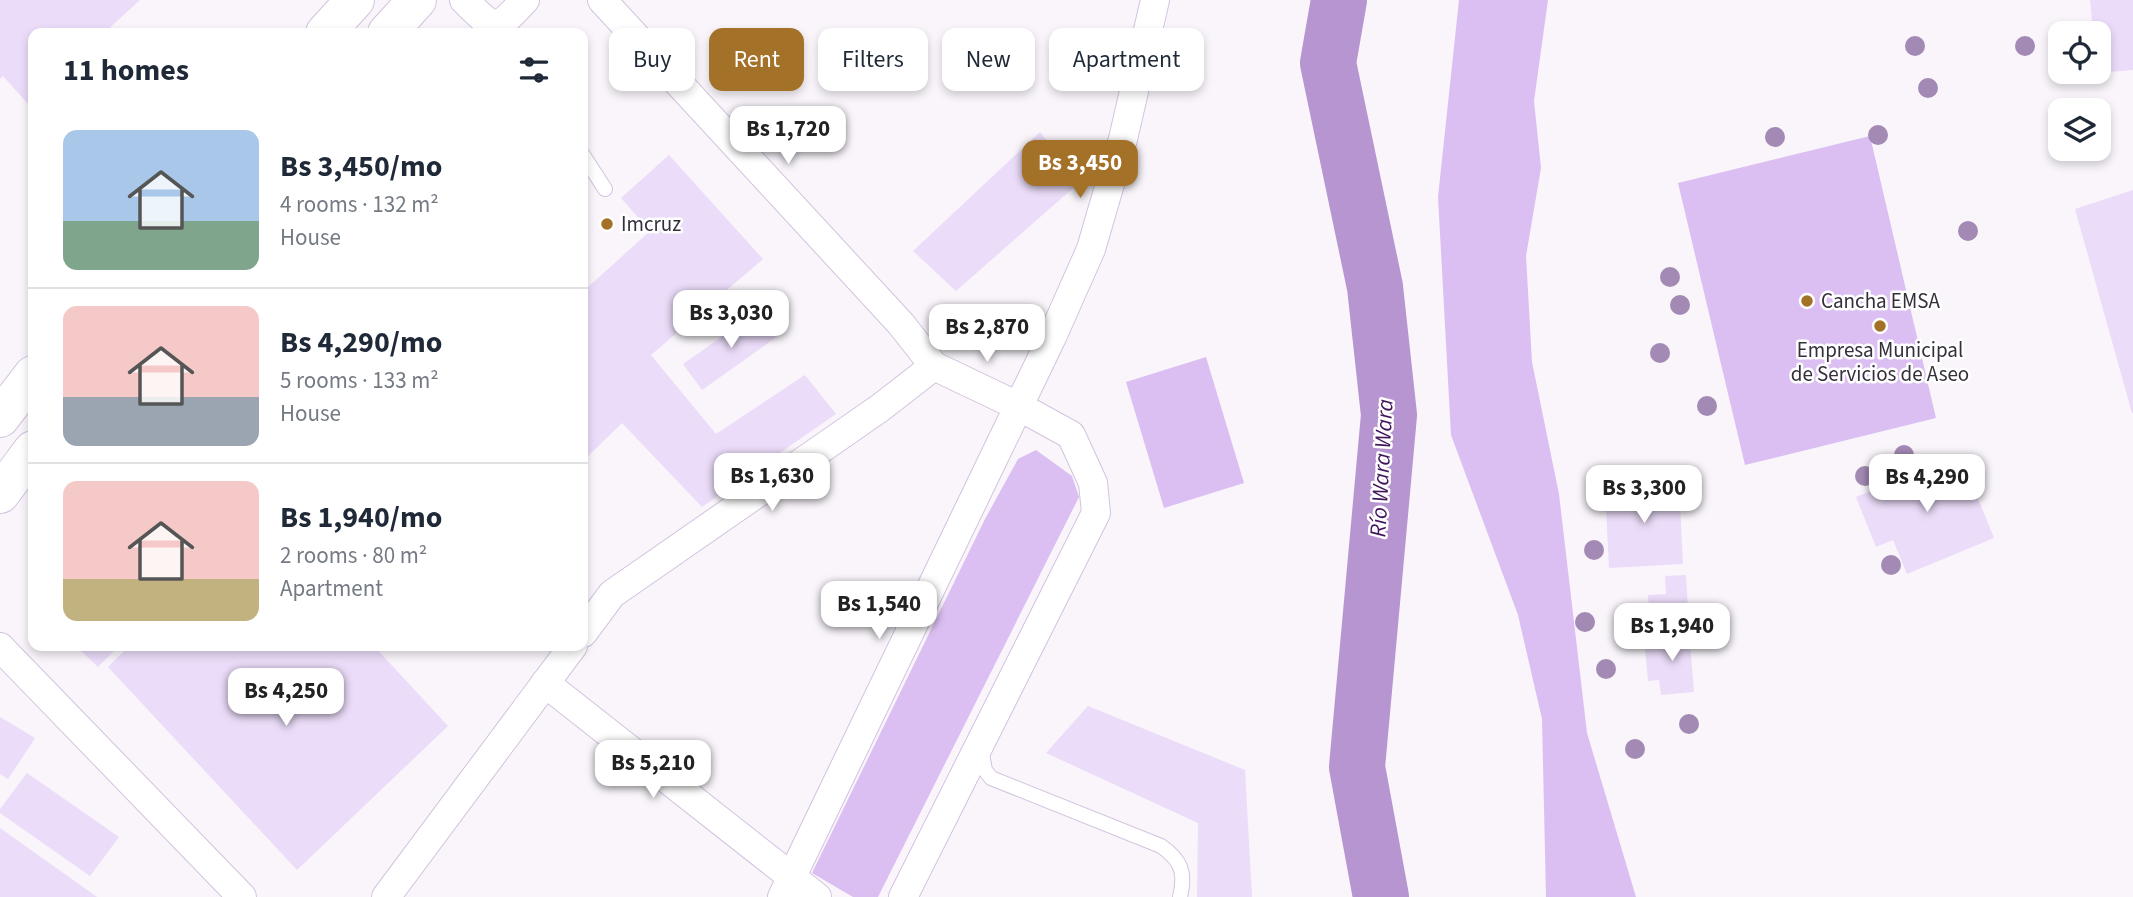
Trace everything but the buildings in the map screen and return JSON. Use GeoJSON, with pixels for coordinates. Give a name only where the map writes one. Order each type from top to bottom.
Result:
{"type":"FeatureCollection","features":[{"type":"Feature","properties":{"kind":"highway"},"geometry":{"type":"LineString","coordinates":[[330,28],[355,0]]}},
{"type":"Feature","properties":{"kind":"highway"},"geometry":{"type":"LineString","coordinates":[[392,28],[417,0]]}},
{"type":"Feature","properties":{"kind":"highway"},"geometry":{"type":"LineString","coordinates":[[0,418],[28,382]]}},
{"type":"Feature","properties":{"kind":"highway"},"geometry":{"type":"LineString","coordinates":[[0,494],[28,457]]}},
{"type":"Feature","properties":{"kind":"street"},"geometry":{"type":"LineString","coordinates":[[464,0],[495,28]]}},
{"type":"Feature","properties":{"kind":"street"},"geometry":{"type":"LineString","coordinates":[[498,28],[525,0]]}},
{"type":"Feature","properties":{"kind":"street"},"geometry":{"type":"LineString","coordinates":[[602,0],[901,324],[934,366],[1071,435],[1093,483],[1096,513],[903,897]]}},
{"type":"Feature","properties":{"kind":"street"},"geometry":{"type":"LineString","coordinates":[[787,888],[1052,337],[1091,249],[1124,139],[1155,0]]}},
{"type":"Feature","properties":{"kind":"street"},"geometry":{"type":"LineString","coordinates":[[588,626],[612,594],[880,408],[934,366]]}},
{"type":"Feature","properties":{"kind":"street"},"geometry":{"type":"LineString","coordinates":[[0,647],[242,897]]}},
{"type":"Feature","properties":{"kind":"street"},"geometry":{"type":"LineString","coordinates":[[386,897],[569,651]]}},
{"type":"Feature","properties":{"kind":"street"},"geometry":{"type":"LineString","coordinates":[[545,683],[787,888],[817,897]]}},
{"type":"Feature","properties":{"kind":"lane"},"geometry":{"type":"LineString","coordinates":[[588,162],[606,189]]}},
{"type":"Feature","properties":{"kind":"lane"},"geometry":{"type":"LineString","coordinates":[[981,744],[985,771],[991,778],[1161,846],[1174,855],[1181,867],[1180,897]]}},
{"type":"Feature","properties":{"kind":"shaded area"},"geometry":{"type":"Polygon","coordinates":[[[1459,0],[1548,0],[1534,101],[1541,168],[1526,256],[1532,362],[1559,494],[1587,733],[1636,897],[1546,897],[1542,719],[1518,615],[1451,435],[1438,197],[1459,0]]]}},
{"type":"Feature","properties":{"kind":"shaded area","name":"Cancha EMSA"},"geometry":{"type":"Polygon","coordinates":[[[1870,136],[1936,418],[1745,465],[1678,183],[1870,136]]]}},
{"type":"Feature","properties":{"kind":"shaded area"},"geometry":{"type":"Polygon","coordinates":[[[1206,357],[1244,483],[1164,508],[1126,382],[1206,357]]]}},
{"type":"Feature","properties":{"kind":"shaded area"},"geometry":{"type":"Polygon","coordinates":[[[1036,450],[1072,476],[1079,497],[878,897],[853,897],[812,873],[985,519],[1018,459],[1036,450]]]}},
{"type":"Feature","properties":{"kind":"waterway","name":"Río Wara Wara"},"geometry":{"type":"LineString","coordinates":[[1339,0],[1328,63],[1375,287],[1389,415],[1357,767],[1381,897]]}},
{"type":"Feature","properties":{"kind":"place","name":"Imcruz"},"geometry":{"type":"Point","coordinates":[607,224]}},
{"type":"Feature","properties":{"kind":"place","name":"Cancha EMSA"},"geometry":{"type":"Point","coordinates":[1807,301]}},
{"type":"Feature","properties":{"kind":"place","name":"Empresa Municipal de Servicios de Aseo"},"geometry":{"type":"Point","coordinates":[1880,326]}}]}
